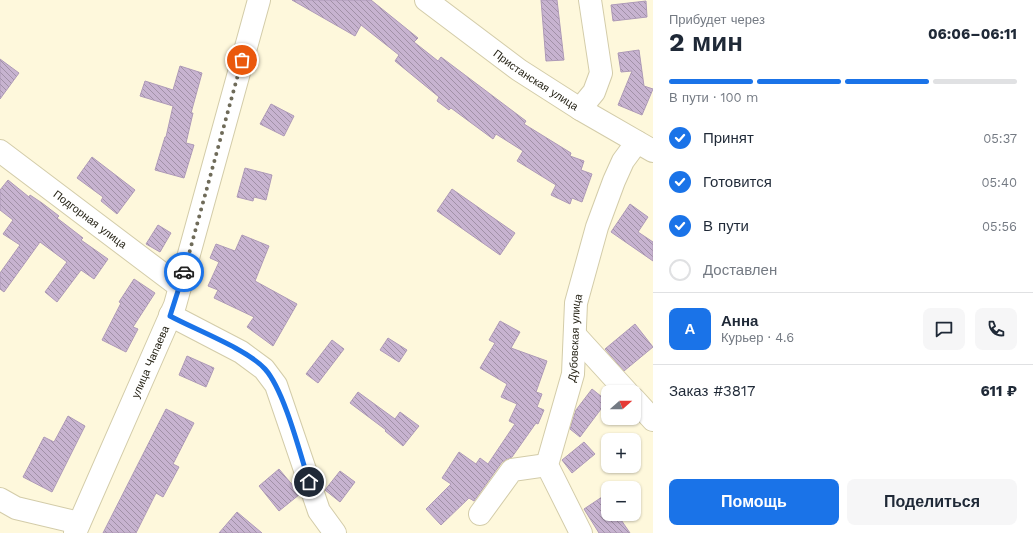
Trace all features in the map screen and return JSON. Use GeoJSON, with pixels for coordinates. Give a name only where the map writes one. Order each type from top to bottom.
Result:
{"type":"FeatureCollection","features":[{"type":"Feature","properties":{"kind":"street","name":"улица Чапаева"},"geometry":{"type":"LineString","coordinates":[[77,528],[170,316],[180,287],[259,0]]}},
{"type":"Feature","properties":{"kind":"street","name":"Пристанская улица"},"geometry":{"type":"LineString","coordinates":[[426,0],[519,70],[580,109],[645,146]]}},
{"type":"Feature","properties":{"kind":"street"},"geometry":{"type":"LineString","coordinates":[[580,109],[594,92],[601,73],[590,0]]}},
{"type":"Feature","properties":{"kind":"street","name":"Дубовская улица"},"geometry":{"type":"LineString","coordinates":[[547,465],[573,374],[576,303],[597,226],[623,161],[645,146]]}},
{"type":"Feature","properties":{"kind":"street","name":"Подгорная улица"},"geometry":{"type":"LineString","coordinates":[[0,151],[180,287]]}},
{"type":"Feature","properties":{"kind":"street"},"geometry":{"type":"LineString","coordinates":[[170,316],[241,352],[264,369],[276,385],[319,511],[335,533]]}},
{"type":"Feature","properties":{"kind":"street"},"geometry":{"type":"LineString","coordinates":[[575,335],[621,385]]}},
{"type":"Feature","properties":{"kind":"street"},"geometry":{"type":"LineString","coordinates":[[641,407],[653,420]]}},
{"type":"Feature","properties":{"kind":"street"},"geometry":{"type":"LineString","coordinates":[[480,514],[512,470],[547,465],[578,531]]}},
{"type":"Feature","properties":{"kind":"street"},"geometry":{"type":"LineString","coordinates":[[0,499],[16,508],[77,528]]}},
{"type":"Feature","properties":{"kind":"building"},"geometry":{"type":"Polygon","coordinates":[[[292,0],[371,0],[418,38],[414,42],[438,61],[441,57],[526,121],[524,124],[571,153],[570,156],[584,161],[581,170],[592,174],[582,202],[572,198],[570,204],[551,195],[556,185],[517,161],[523,151],[496,134],[493,139],[451,108],[449,110],[437,101],[439,97],[395,61],[399,55],[361,25],[355,36],[292,0]]]}},
{"type":"Feature","properties":{"kind":"building"},"geometry":{"type":"Polygon","coordinates":[[[541,0],[557,0],[564,60],[546,61],[541,0]]]}},
{"type":"Feature","properties":{"kind":"building"},"geometry":{"type":"Polygon","coordinates":[[[646,1],[647,17],[613,21],[611,5],[646,1]]]}},
{"type":"Feature","properties":{"kind":"building"},"geometry":{"type":"Polygon","coordinates":[[[639,50],[644,86],[653,89],[642,115],[618,105],[632,71],[621,72],[618,53],[639,50]]]}},
{"type":"Feature","properties":{"kind":"building"},"geometry":{"type":"Polygon","coordinates":[[[0,59],[19,73],[0,99],[0,59]]]}},
{"type":"Feature","properties":{"kind":"building"},"geometry":{"type":"Polygon","coordinates":[[[180,66],[202,73],[191,113],[193,113],[186,143],[194,145],[184,178],[155,170],[166,137],[173,106],[140,96],[145,81],[173,90],[180,66]]]}},
{"type":"Feature","properties":{"kind":"building"},"geometry":{"type":"Polygon","coordinates":[[[271,104],[294,116],[284,136],[260,124],[271,104]]]}},
{"type":"Feature","properties":{"kind":"building"},"geometry":{"type":"Polygon","coordinates":[[[92,157],[135,190],[117,214],[101,201],[103,197],[77,178],[92,157]]]}},
{"type":"Feature","properties":{"kind":"building"},"geometry":{"type":"Polygon","coordinates":[[[245,168],[272,175],[266,200],[254,197],[253,201],[237,197],[245,168]]]}},
{"type":"Feature","properties":{"kind":"building"},"geometry":{"type":"Polygon","coordinates":[[[8,180],[29,197],[30,195],[59,216],[57,218],[83,238],[81,240],[108,259],[94,279],[81,270],[57,302],[45,292],[67,262],[40,242],[4,292],[0,289],[0,273],[20,245],[3,234],[13,220],[0,210],[0,190],[8,180]]]}},
{"type":"Feature","properties":{"kind":"building"},"geometry":{"type":"Polygon","coordinates":[[[452,189],[515,233],[500,255],[437,211],[452,189]]]}},
{"type":"Feature","properties":{"kind":"building"},"geometry":{"type":"Polygon","coordinates":[[[630,204],[648,217],[638,232],[653,242],[653,261],[611,232],[630,204]]]}},
{"type":"Feature","properties":{"kind":"building"},"geometry":{"type":"Polygon","coordinates":[[[158,225],[171,233],[160,252],[146,244],[158,225]]]}},
{"type":"Feature","properties":{"kind":"building"},"geometry":{"type":"Polygon","coordinates":[[[242,235],[269,246],[255,281],[297,304],[273,346],[247,327],[254,317],[214,298],[218,290],[208,286],[219,262],[210,258],[216,244],[235,251],[242,235]]]}},
{"type":"Feature","properties":{"kind":"building"},"geometry":{"type":"Polygon","coordinates":[[[134,279],[155,293],[133,327],[138,329],[126,352],[102,340],[121,303],[119,302],[134,279]]]}},
{"type":"Feature","properties":{"kind":"building"},"geometry":{"type":"Polygon","coordinates":[[[500,321],[520,332],[511,348],[547,361],[536,392],[542,394],[537,407],[544,410],[538,424],[536,423],[512,457],[502,462],[474,501],[469,498],[441,525],[426,509],[451,484],[442,478],[459,452],[476,464],[480,458],[488,464],[515,424],[509,421],[517,404],[501,397],[507,384],[480,368],[495,343],[489,340],[500,321]]]}},
{"type":"Feature","properties":{"kind":"building"},"geometry":{"type":"Polygon","coordinates":[[[635,324],[653,347],[624,371],[605,349],[635,324]]]}},
{"type":"Feature","properties":{"kind":"building"},"geometry":{"type":"Polygon","coordinates":[[[388,338],[407,350],[399,362],[380,350],[388,338]]]}},
{"type":"Feature","properties":{"kind":"building"},"geometry":{"type":"Polygon","coordinates":[[[332,340],[344,349],[318,383],[306,374],[332,340]]]}},
{"type":"Feature","properties":{"kind":"building"},"geometry":{"type":"Polygon","coordinates":[[[187,356],[214,368],[206,387],[179,375],[187,356]]]}},
{"type":"Feature","properties":{"kind":"building"},"geometry":{"type":"Polygon","coordinates":[[[592,389],[601,396],[601,409],[580,437],[570,429],[576,410],[592,389]]]}},
{"type":"Feature","properties":{"kind":"building"},"geometry":{"type":"Polygon","coordinates":[[[358,392],[395,419],[400,412],[419,426],[403,446],[385,431],[386,430],[350,403],[358,392]]]}},
{"type":"Feature","properties":{"kind":"building"},"geometry":{"type":"Polygon","coordinates":[[[166,409],[194,423],[173,464],[179,467],[163,497],[156,493],[136,533],[103,533],[166,409]]]}},
{"type":"Feature","properties":{"kind":"building"},"geometry":{"type":"Polygon","coordinates":[[[68,416],[85,426],[52,492],[23,477],[44,437],[54,442],[68,416]]]}},
{"type":"Feature","properties":{"kind":"building"},"geometry":{"type":"Polygon","coordinates":[[[584,442],[595,454],[572,473],[562,460],[584,442]]]}},
{"type":"Feature","properties":{"kind":"building"},"geometry":{"type":"Polygon","coordinates":[[[279,469],[300,494],[279,511],[259,486],[279,469]]]}},
{"type":"Feature","properties":{"kind":"building"},"geometry":{"type":"Polygon","coordinates":[[[340,471],[355,482],[340,502],[325,490],[340,471]]]}},
{"type":"Feature","properties":{"kind":"building"},"geometry":{"type":"Polygon","coordinates":[[[601,498],[601,521],[622,521],[630,533],[599,533],[584,509],[601,498]]]}},
{"type":"Feature","properties":{"kind":"building"},"geometry":{"type":"Polygon","coordinates":[[[237,512],[262,533],[219,533],[237,512]]]}},
{"type":"Feature","properties":{"kind":"way so far"},"geometry":{"type":"LineString","coordinates":[[184,272],[242,60]]}},
{"type":"Feature","properties":{"kind":"route"},"geometry":{"type":"LineString","coordinates":[[184,272],[175,305],[170,316],[241,352],[264,369],[276,385],[309,482]]}}]}
